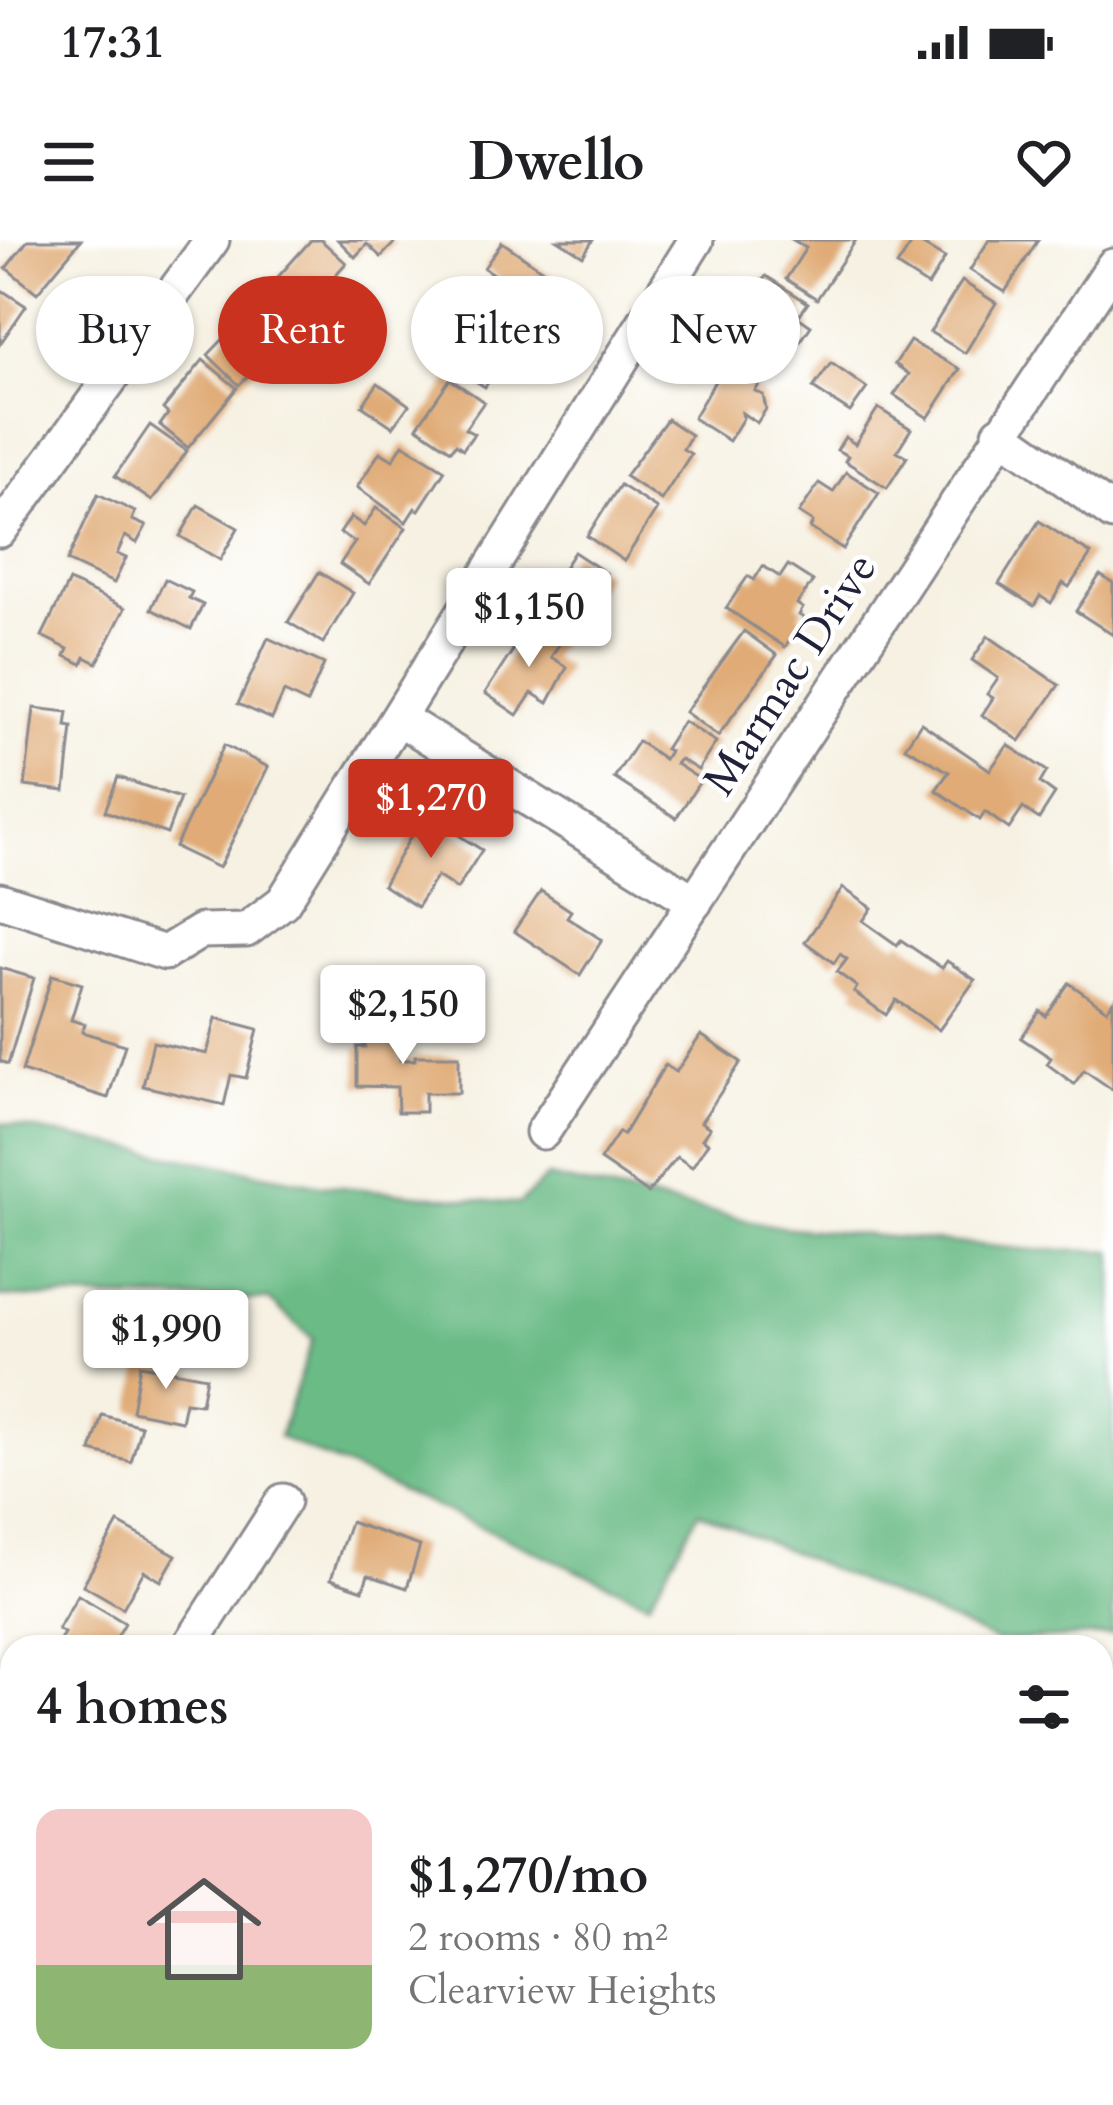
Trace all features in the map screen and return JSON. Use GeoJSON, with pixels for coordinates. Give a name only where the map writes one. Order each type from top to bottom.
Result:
{"type":"FeatureCollection","features":[{"type":"Feature","properties":{"kind":"street"},"geometry":{"type":"LineString","coordinates":[[0,530],[212,240]]}},
{"type":"Feature","properties":{"kind":"street"},"geometry":{"type":"LineString","coordinates":[[0,900],[165,953],[201,931],[246,930],[283,902],[696,240]]}},
{"type":"Feature","properties":{"kind":"street","name":"Marmac Drive"},"geometry":{"type":"LineString","coordinates":[[543,1132],[1113,266]]}},
{"type":"Feature","properties":{"kind":"street"},"geometry":{"type":"LineString","coordinates":[[1000,433],[1113,513]]}},
{"type":"Feature","properties":{"kind":"street"},"geometry":{"type":"LineString","coordinates":[[400,719],[695,902]]}},
{"type":"Feature","properties":{"kind":"street"},"geometry":{"type":"LineString","coordinates":[[197,1635],[283,1502]]}},
{"type":"Feature","properties":{"kind":"green space"},"geometry":{"type":"Polygon","coordinates":[[[0,1123],[321,1185],[519,1204],[547,1177],[780,1227],[1033,1250],[1113,1251],[1113,1635],[982,1635],[699,1512],[649,1602],[279,1437],[313,1339],[269,1300],[0,1297],[0,1123]]]}},
{"type":"Feature","properties":{"kind":"building"},"geometry":{"type":"Polygon","coordinates":[[[28,240],[81,240],[51,276],[36,276],[36,292],[6,268],[28,240]]]}},
{"type":"Feature","properties":{"kind":"building"},"geometry":{"type":"Polygon","coordinates":[[[311,240],[321,240],[346,263],[335,276],[279,276],[311,240]]]}},
{"type":"Feature","properties":{"kind":"building"},"geometry":{"type":"Polygon","coordinates":[[[338,240],[397,240],[381,257],[367,244],[355,257],[338,240]]]}},
{"type":"Feature","properties":{"kind":"building"},"geometry":{"type":"Polygon","coordinates":[[[558,240],[593,240],[583,256],[558,240]]]}},
{"type":"Feature","properties":{"kind":"building"},"geometry":{"type":"Polygon","coordinates":[[[793,240],[856,240],[817,299],[800,288],[800,276],[788,276],[806,248],[793,240]]]}},
{"type":"Feature","properties":{"kind":"building"},"geometry":{"type":"Polygon","coordinates":[[[914,240],[945,258],[928,286],[897,266],[914,240]]]}},
{"type":"Feature","properties":{"kind":"building"},"geometry":{"type":"Polygon","coordinates":[[[989,240],[1038,240],[1005,292],[970,270],[989,240]]]}},
{"type":"Feature","properties":{"kind":"building"},"geometry":{"type":"Polygon","coordinates":[[[502,242],[551,276],[496,276],[484,268],[502,242]]]}},
{"type":"Feature","properties":{"kind":"building"},"geometry":{"type":"Polygon","coordinates":[[[962,281],[996,303],[965,353],[930,332],[962,281]]]}},
{"type":"Feature","properties":{"kind":"building"},"geometry":{"type":"Polygon","coordinates":[[[0,289],[26,306],[0,344],[0,289]]]}},
{"type":"Feature","properties":{"kind":"building"},"geometry":{"type":"Polygon","coordinates":[[[800,318],[811,326],[800,342],[800,318]]]}},
{"type":"Feature","properties":{"kind":"building"},"geometry":{"type":"Polygon","coordinates":[[[910,341],[960,369],[928,418],[894,395],[909,374],[895,364],[910,341]]]}},
{"type":"Feature","properties":{"kind":"building"},"geometry":{"type":"Polygon","coordinates":[[[218,345],[218,365],[208,355],[218,345]]]}},
{"type":"Feature","properties":{"kind":"building"},"geometry":{"type":"Polygon","coordinates":[[[203,360],[218,372],[218,384],[237,388],[188,448],[160,425],[168,414],[163,409],[183,384],[194,384],[194,371],[203,360]]]}},
{"type":"Feature","properties":{"kind":"building"},"geometry":{"type":"Polygon","coordinates":[[[831,363],[867,388],[850,412],[813,388],[831,363]]]}},
{"type":"Feature","properties":{"kind":"building"},"geometry":{"type":"Polygon","coordinates":[[[377,384],[409,405],[393,427],[362,406],[377,384]]]}},
{"type":"Feature","properties":{"kind":"building"},"geometry":{"type":"Polygon","coordinates":[[[447,384],[457,384],[484,402],[465,429],[474,434],[463,449],[456,444],[451,450],[417,427],[447,384]]]}},
{"type":"Feature","properties":{"kind":"building"},"geometry":{"type":"Polygon","coordinates":[[[713,384],[760,384],[755,391],[763,395],[766,409],[757,423],[742,413],[729,441],[693,418],[713,384]]]}},
{"type":"Feature","properties":{"kind":"building"},"geometry":{"type":"Polygon","coordinates":[[[878,408],[911,429],[897,451],[907,457],[887,488],[845,461],[848,456],[837,450],[845,437],[855,444],[878,408]]]}},
{"type":"Feature","properties":{"kind":"building"},"geometry":{"type":"Polygon","coordinates":[[[667,419],[691,435],[683,449],[691,454],[661,500],[625,476],[667,419]]]}},
{"type":"Feature","properties":{"kind":"building"},"geometry":{"type":"Polygon","coordinates":[[[150,425],[187,451],[152,501],[115,476],[150,425]]]}},
{"type":"Feature","properties":{"kind":"building"},"geometry":{"type":"Polygon","coordinates":[[[403,444],[445,470],[406,522],[357,487],[380,452],[393,460],[403,444]]]}},
{"type":"Feature","properties":{"kind":"building"},"geometry":{"type":"Polygon","coordinates":[[[846,472],[879,493],[843,549],[810,528],[813,522],[799,513],[819,483],[833,492],[846,472]]]}},
{"type":"Feature","properties":{"kind":"building"},"geometry":{"type":"Polygon","coordinates":[[[620,485],[657,509],[624,561],[587,536],[620,485]]]}},
{"type":"Feature","properties":{"kind":"building"},"geometry":{"type":"Polygon","coordinates":[[[98,494],[135,512],[132,520],[146,526],[137,543],[125,536],[117,554],[126,558],[114,583],[67,561],[98,494]]]}},
{"type":"Feature","properties":{"kind":"building"},"geometry":{"type":"Polygon","coordinates":[[[198,505],[238,528],[220,560],[180,536],[198,505]]]}},
{"type":"Feature","properties":{"kind":"building"},"geometry":{"type":"Polygon","coordinates":[[[376,508],[406,528],[369,584],[340,564],[355,542],[340,533],[351,517],[364,526],[376,508]]]}},
{"type":"Feature","properties":{"kind":"building"},"geometry":{"type":"Polygon","coordinates":[[[1039,521],[1091,554],[1069,587],[1063,583],[1051,603],[1040,596],[1034,606],[999,584],[1039,521]]]}},
{"type":"Feature","properties":{"kind":"building"},"geometry":{"type":"Polygon","coordinates":[[[574,552],[606,573],[571,629],[538,608],[574,552]]]}},
{"type":"Feature","properties":{"kind":"building"},"geometry":{"type":"Polygon","coordinates":[[[788,565],[813,581],[797,604],[804,618],[785,647],[726,608],[748,576],[754,580],[763,566],[780,577],[788,565]]]}},
{"type":"Feature","properties":{"kind":"building"},"geometry":{"type":"Polygon","coordinates":[[[319,572],[353,593],[323,643],[288,622],[319,572]]]}},
{"type":"Feature","properties":{"kind":"building"},"geometry":{"type":"Polygon","coordinates":[[[1100,575],[1113,583],[1113,635],[1076,611],[1100,575]]]}},
{"type":"Feature","properties":{"kind":"building"},"geometry":{"type":"Polygon","coordinates":[[[165,579],[192,592],[189,598],[203,605],[191,629],[151,609],[165,579]]]}},
{"type":"Feature","properties":{"kind":"building"},"geometry":{"type":"Polygon","coordinates":[[[69,581],[125,608],[97,663],[85,657],[82,664],[65,656],[68,649],[42,636],[69,581]]]}},
{"type":"Feature","properties":{"kind":"building"},"geometry":{"type":"Polygon","coordinates":[[[532,621],[562,640],[551,657],[567,667],[548,703],[532,693],[517,715],[485,693],[532,621]]]}},
{"type":"Feature","properties":{"kind":"building"},"geometry":{"type":"Polygon","coordinates":[[[744,631],[777,655],[718,736],[685,712],[744,631]]]}},
{"type":"Feature","properties":{"kind":"building"},"geometry":{"type":"Polygon","coordinates":[[[988,636],[1059,685],[1020,741],[982,715],[993,698],[987,694],[998,678],[972,660],[988,636]]]}},
{"type":"Feature","properties":{"kind":"building"},"geometry":{"type":"Polygon","coordinates":[[[268,638],[324,664],[307,703],[284,692],[272,719],[238,704],[268,638]]]}},
{"type":"Feature","properties":{"kind":"building"},"geometry":{"type":"Polygon","coordinates":[[[34,708],[68,712],[66,726],[72,727],[65,791],[25,786],[34,708]]]}},
{"type":"Feature","properties":{"kind":"building"},"geometry":{"type":"Polygon","coordinates":[[[683,721],[716,742],[698,770],[680,759],[676,764],[701,780],[676,818],[614,778],[638,741],[664,759],[683,721]]]}},
{"type":"Feature","properties":{"kind":"building"},"geometry":{"type":"Polygon","coordinates":[[[921,723],[990,770],[1008,745],[1047,771],[1040,783],[1055,794],[1039,819],[1023,808],[1009,829],[985,812],[980,820],[936,790],[949,772],[905,747],[921,723]]]}},
{"type":"Feature","properties":{"kind":"building"},"geometry":{"type":"Polygon","coordinates":[[[224,745],[268,767],[219,868],[175,847],[224,745]]]}},
{"type":"Feature","properties":{"kind":"building"},"geometry":{"type":"Polygon","coordinates":[[[118,777],[180,798],[167,834],[105,811],[118,777]]]}},
{"type":"Feature","properties":{"kind":"building"},"geometry":{"type":"Polygon","coordinates":[[[424,813],[482,850],[457,889],[437,876],[417,907],[383,885],[424,813]]]}},
{"type":"Feature","properties":{"kind":"building"},"geometry":{"type":"Polygon","coordinates":[[[843,888],[872,908],[863,921],[897,945],[901,940],[942,968],[947,961],[975,980],[939,1030],[896,1000],[886,1015],[854,992],[857,987],[837,972],[847,959],[840,954],[834,963],[805,942],[843,888]]]}},
{"type":"Feature","properties":{"kind":"building"},"geometry":{"type":"Polygon","coordinates":[[[541,891],[571,911],[567,917],[602,940],[580,975],[514,931],[541,891]]]}},
{"type":"Feature","properties":{"kind":"building"},"geometry":{"type":"Polygon","coordinates":[[[0,968],[34,978],[8,1064],[0,1061],[0,968]]]}},
{"type":"Feature","properties":{"kind":"building"},"geometry":{"type":"Polygon","coordinates":[[[52,975],[82,984],[71,1020],[85,1024],[82,1032],[125,1045],[108,1098],[22,1071],[52,975]]]}},
{"type":"Feature","properties":{"kind":"building"},"geometry":{"type":"Polygon","coordinates":[[[1069,983],[1107,1010],[1113,1001],[1113,1090],[1084,1070],[1074,1084],[1047,1064],[1051,1058],[1021,1038],[1040,1011],[1046,1016],[1069,983]]]}},
{"type":"Feature","properties":{"kind":"building"},"geometry":{"type":"Polygon","coordinates":[[[365,1017],[400,1017],[400,1060],[459,1056],[459,1093],[425,1093],[425,1112],[398,1112],[397,1087],[357,1086],[357,1047],[365,1047],[365,1017]]]}},
{"type":"Feature","properties":{"kind":"building"},"geometry":{"type":"Polygon","coordinates":[[[216,1018],[258,1029],[246,1078],[231,1075],[224,1105],[143,1086],[153,1042],[207,1054],[216,1018]]]}},
{"type":"Feature","properties":{"kind":"building"},"geometry":{"type":"Polygon","coordinates":[[[701,1035],[741,1062],[701,1122],[710,1128],[702,1139],[708,1143],[692,1167],[677,1157],[648,1193],[600,1160],[619,1132],[623,1135],[665,1065],[676,1072],[701,1035]]]}},
{"type":"Feature","properties":{"kind":"building"},"geometry":{"type":"Polygon","coordinates":[[[140,1365],[206,1377],[201,1404],[185,1402],[181,1421],[132,1411],[140,1365]]]}},
{"type":"Feature","properties":{"kind":"building"},"geometry":{"type":"Polygon","coordinates":[[[102,1415],[141,1426],[131,1462],[91,1451],[102,1415]]]}},
{"type":"Feature","properties":{"kind":"building"},"geometry":{"type":"Polygon","coordinates":[[[350,1522],[420,1546],[407,1588],[368,1575],[363,1590],[331,1579],[350,1522]]]}},
{"type":"Feature","properties":{"kind":"building"},"geometry":{"type":"Polygon","coordinates":[[[118,1523],[176,1555],[161,1581],[144,1571],[123,1608],[83,1585],[118,1523]]]}},
{"type":"Feature","properties":{"kind":"building"},"geometry":{"type":"Polygon","coordinates":[[[78,1595],[125,1623],[118,1635],[63,1635],[58,1629],[78,1595]]]}}]}
